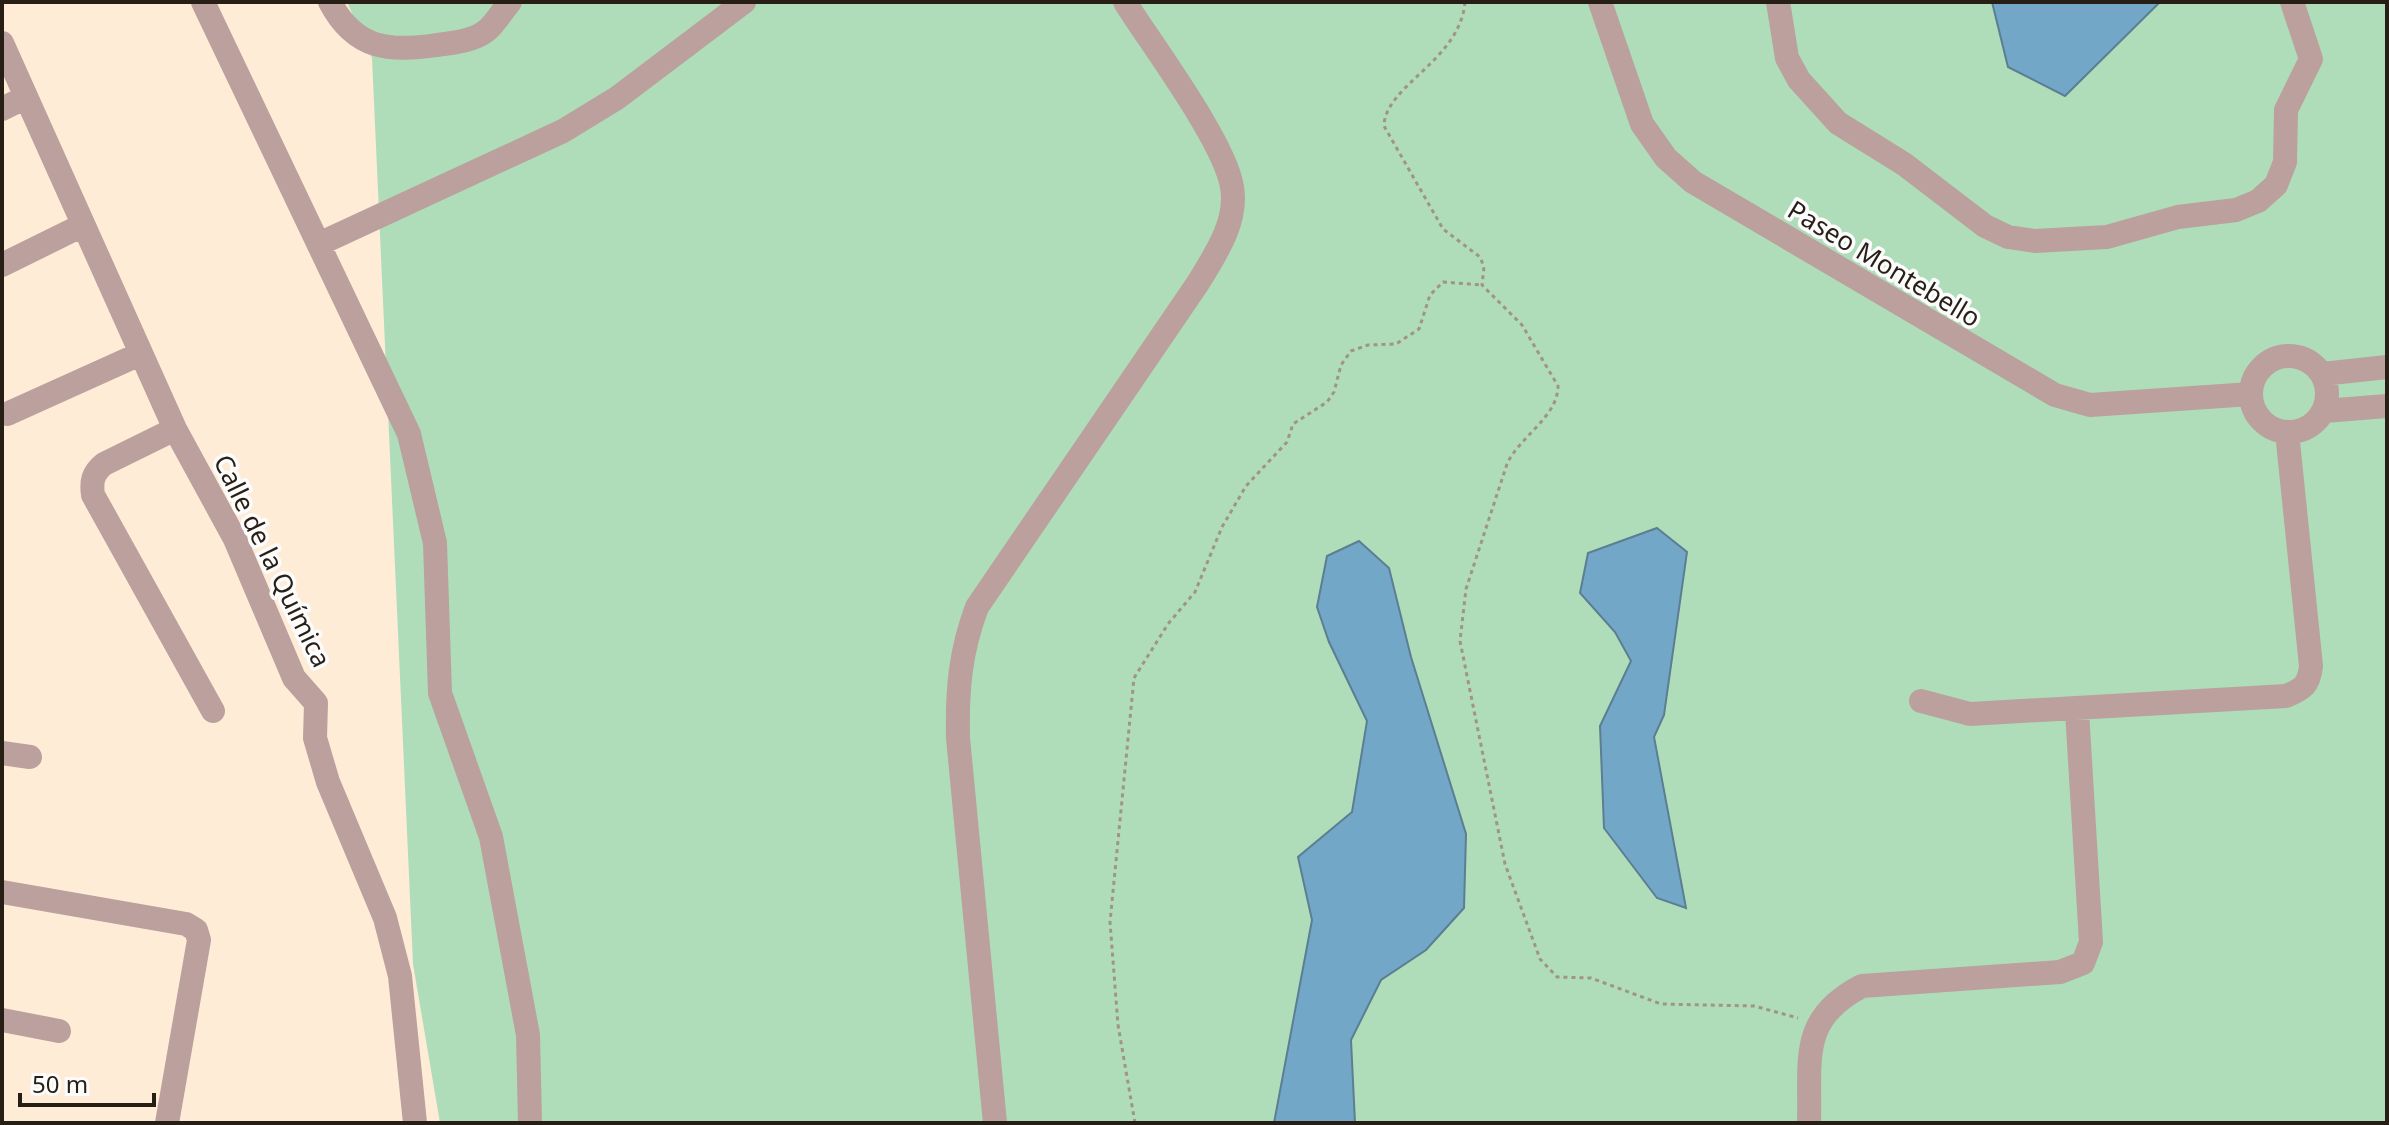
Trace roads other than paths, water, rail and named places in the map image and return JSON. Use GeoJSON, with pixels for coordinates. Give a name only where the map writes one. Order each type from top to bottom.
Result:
{"type":"FeatureCollection","features":[{"type":"Feature","properties":{"kind":"street"},"geometry":{"type":"LineString","coordinates":[[203,2],[409,434],[435,543],[440,693],[491,837],[528,1035],[530,1123]]}},
{"type":"Feature","properties":{"kind":"street"},"geometry":{"type":"LineString","coordinates":[[330,2],[349,29],[397,51],[459,42],[478,36],[487,30],[510,2]]}},
{"type":"Feature","properties":{"kind":"street"},"geometry":{"type":"LineString","coordinates":[[319,244],[563,131],[617,98],[744,2]]}},
{"type":"Feature","properties":{"kind":"street"},"geometry":{"type":"LineString","coordinates":[[995,1123],[958,738],[957,682],[963,646],[977,607],[1198,283],[1224,240],[1231,213],[1233,189],[1223,158],[1125,2]]}},
{"type":"Feature","properties":{"kind":"street","name":"Paseo Montebello"},"geometry":{"type":"LineString","coordinates":[[1600,2],[1642,124],[1666,158],[1693,182],[2055,395],[2090,405],[2251,394]]}},
{"type":"Feature","properties":{"kind":"street"},"geometry":{"type":"LineString","coordinates":[[1778,2],[1787,58],[1799,80],[1838,123],[1904,164],[1985,226],[2008,237],[2063,241],[2107,237],[2178,217],[2236,210],[2258,201],[2276,185],[2285,162],[2286,110],[2311,59],[2292,2]]}},
{"type":"Feature","properties":{"kind":"street","name":"Calle de la Química"},"geometry":{"type":"LineString","coordinates":[[2,43],[175,429],[235,539],[294,678],[316,703],[315,738],[328,782],[385,918],[400,976],[415,1123]]}},
{"type":"Feature","properties":{"kind":"street"},"geometry":{"type":"LineString","coordinates":[[2,109],[26,97]]}},
{"type":"Feature","properties":{"kind":"street"},"geometry":{"type":"LineString","coordinates":[[2,265],[83,225]]}},
{"type":"Feature","properties":{"kind":"street"},"geometry":{"type":"LineString","coordinates":[[7,414],[140,354]]}},
{"type":"Feature","properties":{"kind":"street"},"geometry":{"type":"LineString","coordinates":[[2295,357],[2311,363],[2322,374],[2327,392],[2324,411],[2315,423],[2302,430],[2287,432],[2261,420],[2251,394],[2255,378],[2265,365],[2279,358],[2295,357]]}},
{"type":"Feature","properties":{"kind":"street"},"geometry":{"type":"LineString","coordinates":[[2322,374],[2387,367]]}},
{"type":"Feature","properties":{"kind":"street"},"geometry":{"type":"LineString","coordinates":[[2324,411],[2387,406]]}},
{"type":"Feature","properties":{"kind":"street"},"geometry":{"type":"LineString","coordinates":[[175,429],[104,464],[96,471],[91,483],[93,495],[213,711]]}},
{"type":"Feature","properties":{"kind":"street"},"geometry":{"type":"LineString","coordinates":[[1921,701],[1970,714],[2077,711],[2286,696],[2307,685],[2311,666],[2287,432]]}},
{"type":"Feature","properties":{"kind":"street"},"geometry":{"type":"LineString","coordinates":[[1809,1123],[1815,1029],[1842,996],[1862,986],[2060,972],[2083,963],[2091,942],[2077,711]]}},
{"type":"Feature","properties":{"kind":"street"},"geometry":{"type":"LineString","coordinates":[[2,753],[30,757]]}},
{"type":"Feature","properties":{"kind":"street"},"geometry":{"type":"LineString","coordinates":[[2,892],[186,924],[196,930],[199,940],[167,1123]]}},
{"type":"Feature","properties":{"kind":"street"},"geometry":{"type":"LineString","coordinates":[[2,1020],[59,1031]]}},
{"type":"Feature","properties":{"kind":"water"},"geometry":{"type":"Polygon","coordinates":[[[1992,2],[2158,4],[2065,96],[2008,67],[1992,2]]]}},
{"type":"Feature","properties":{"kind":"water"},"geometry":{"type":"Polygon","coordinates":[[[1657,528],[1687,552],[1664,715],[1654,737],[1686,908],[1657,898],[1604,828],[1600,726],[1631,661],[1615,632],[1580,593],[1588,553],[1657,528]]]}},
{"type":"Feature","properties":{"kind":"water"},"geometry":{"type":"Polygon","coordinates":[[[1359,541],[1389,568],[1411,657],[1466,834],[1464,908],[1426,950],[1381,980],[1351,1040],[1355,1123],[1274,1123],[1312,920],[1298,857],[1352,812],[1367,721],[1329,642],[1317,607],[1327,556],[1359,541]]]}}]}
